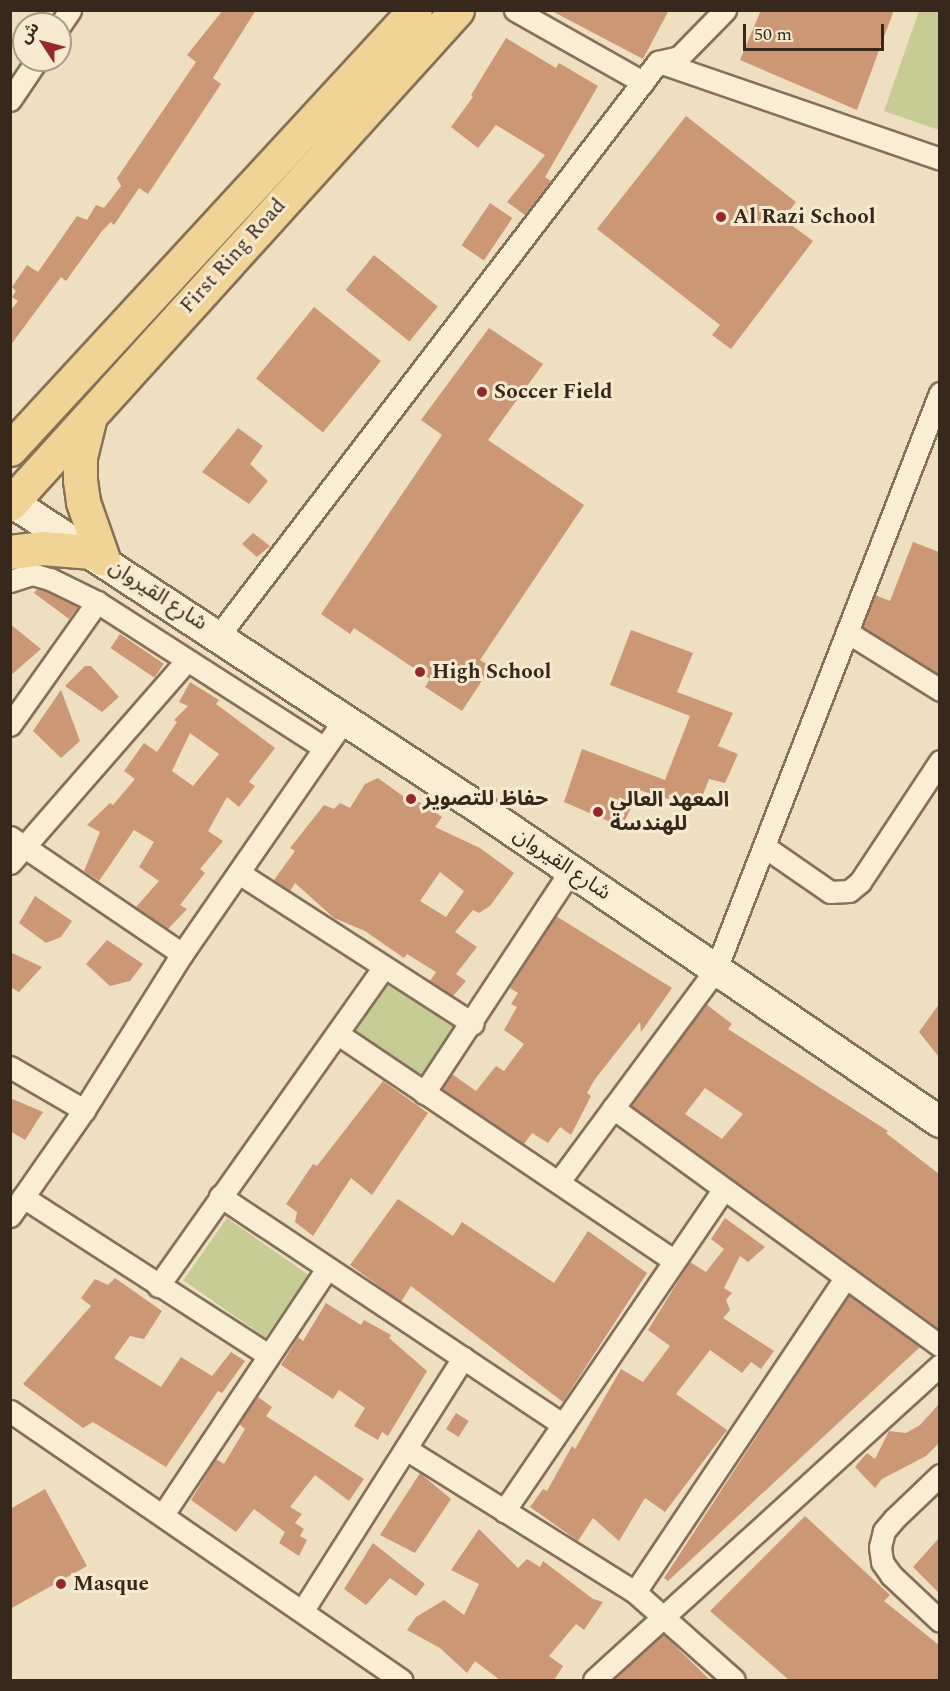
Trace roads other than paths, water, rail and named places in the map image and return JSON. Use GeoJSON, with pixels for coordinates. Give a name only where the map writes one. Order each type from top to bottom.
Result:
{"type":"FeatureCollection","features":[{"type":"Feature","properties":{"kind":"main road","name":"First Ring Road"},"geometry":{"type":"LineString","coordinates":[[10,448],[415,10]]}},
{"type":"Feature","properties":{"kind":"main road","name":"First Ring Road"},"geometry":{"type":"LineString","coordinates":[[11,502],[457,10]]}},
{"type":"Feature","properties":{"kind":"main road"},"geometry":{"type":"LineString","coordinates":[[10,424],[51,406]]}},
{"type":"Feature","properties":{"kind":"main road"},"geometry":{"type":"LineString","coordinates":[[10,552],[42,548],[97,555],[83,502],[80,480],[80,457],[91,413]]}},
{"type":"Feature","properties":{"kind":"main road","name":"شارع القيروان"},"geometry":{"type":"LineString","coordinates":[[11,502],[219,635],[571,870],[939,1122]]}},
{"type":"Feature","properties":{"kind":"street"},"geometry":{"type":"LineString","coordinates":[[515,10],[643,82]]}},
{"type":"Feature","properties":{"kind":"street"},"geometry":{"type":"LineString","coordinates":[[219,635],[658,62],[679,57],[725,10]]}},
{"type":"Feature","properties":{"kind":"street"},"geometry":{"type":"LineString","coordinates":[[658,62],[939,159]]}},
{"type":"Feature","properties":{"kind":"street"},"geometry":{"type":"LineString","coordinates":[[10,100],[29,72]]}},
{"type":"Feature","properties":{"kind":"street"},"geometry":{"type":"LineString","coordinates":[[560,1180],[716,969],[939,393]]}},
{"type":"Feature","properties":{"kind":"street"},"geometry":{"type":"LineString","coordinates":[[10,581],[32,574],[50,579],[97,602],[324,748]]}},
{"type":"Feature","properties":{"kind":"street"},"geometry":{"type":"LineString","coordinates":[[10,725],[97,602]]}},
{"type":"Feature","properties":{"kind":"street"},"geometry":{"type":"LineString","coordinates":[[847,632],[939,690]]}},
{"type":"Feature","properties":{"kind":"street"},"geometry":{"type":"LineString","coordinates":[[182,954],[15,849],[186,661]]}},
{"type":"Feature","properties":{"kind":"street"},"geometry":{"type":"LineString","coordinates":[[10,1216],[84,1110],[182,954],[344,720]]}},
{"type":"Feature","properties":{"kind":"street"},"geometry":{"type":"LineString","coordinates":[[765,847],[830,892],[849,891],[860,882],[939,761]]}},
{"type":"Feature","properties":{"kind":"street"},"geometry":{"type":"LineString","coordinates":[[424,1092],[473,1023],[571,870]]}},
{"type":"Feature","properties":{"kind":"street"},"geometry":{"type":"LineString","coordinates":[[239,873],[383,968],[473,1023]]}},
{"type":"Feature","properties":{"kind":"street"},"geometry":{"type":"LineString","coordinates":[[158,1286],[383,968]]}},
{"type":"Feature","properties":{"kind":"street"},"geometry":{"type":"LineString","coordinates":[[338,1034],[560,1180],[673,1260]]}},
{"type":"Feature","properties":{"kind":"street"},"geometry":{"type":"LineString","coordinates":[[10,1067],[84,1110]]}},
{"type":"Feature","properties":{"kind":"street"},"geometry":{"type":"LineString","coordinates":[[613,1108],[939,1346]]}},
{"type":"Feature","properties":{"kind":"street"},"geometry":{"type":"LineString","coordinates":[[504,1511],[673,1260],[724,1189]]}},
{"type":"Feature","properties":{"kind":"street"},"geometry":{"type":"LineString","coordinates":[[220,1196],[562,1425]]}},
{"type":"Feature","properties":{"kind":"street"},"geometry":{"type":"LineString","coordinates":[[22,1197],[268,1355]]}},
{"type":"Feature","properties":{"kind":"street"},"geometry":{"type":"LineString","coordinates":[[164,1513],[327,1269]]}},
{"type":"Feature","properties":{"kind":"street"},"geometry":{"type":"LineString","coordinates":[[635,1592],[845,1278]]}},
{"type":"Feature","properties":{"kind":"street"},"geometry":{"type":"LineString","coordinates":[[303,1610],[463,1358]]}},
{"type":"Feature","properties":{"kind":"street"},"geometry":{"type":"LineString","coordinates":[[594,1680],[938,1369]]}},
{"type":"Feature","properties":{"kind":"street"},"geometry":{"type":"LineString","coordinates":[[10,1411],[164,1513],[402,1680]]}},
{"type":"Feature","properties":{"kind":"street"},"geometry":{"type":"LineString","coordinates":[[406,1449],[635,1592],[734,1680]]}},
{"type":"Feature","properties":{"kind":"street"},"geometry":{"type":"LineString","coordinates":[[939,1475],[884,1531],[880,1546],[882,1562],[891,1575],[939,1620]]}},
{"type":"Feature","properties":{"kind":"place","name":"Al Razi School"},"geometry":{"type":"Point","coordinates":[721,217]}},
{"type":"Feature","properties":{"kind":"place","name":"Soccer Field"},"geometry":{"type":"Point","coordinates":[482,392]}},
{"type":"Feature","properties":{"kind":"place","name":"High School"},"geometry":{"type":"Point","coordinates":[420,672]}},
{"type":"Feature","properties":{"kind":"place","name":"حفاظ للتصوير"},"geometry":{"type":"Point","coordinates":[411,799]}},
{"type":"Feature","properties":{"kind":"place","name":"المعهد العالي للهندسة"},"geometry":{"type":"Point","coordinates":[598,812]}},
{"type":"Feature","properties":{"kind":"place","name":"Masque"},"geometry":{"type":"Point","coordinates":[61,1584]}}]}
